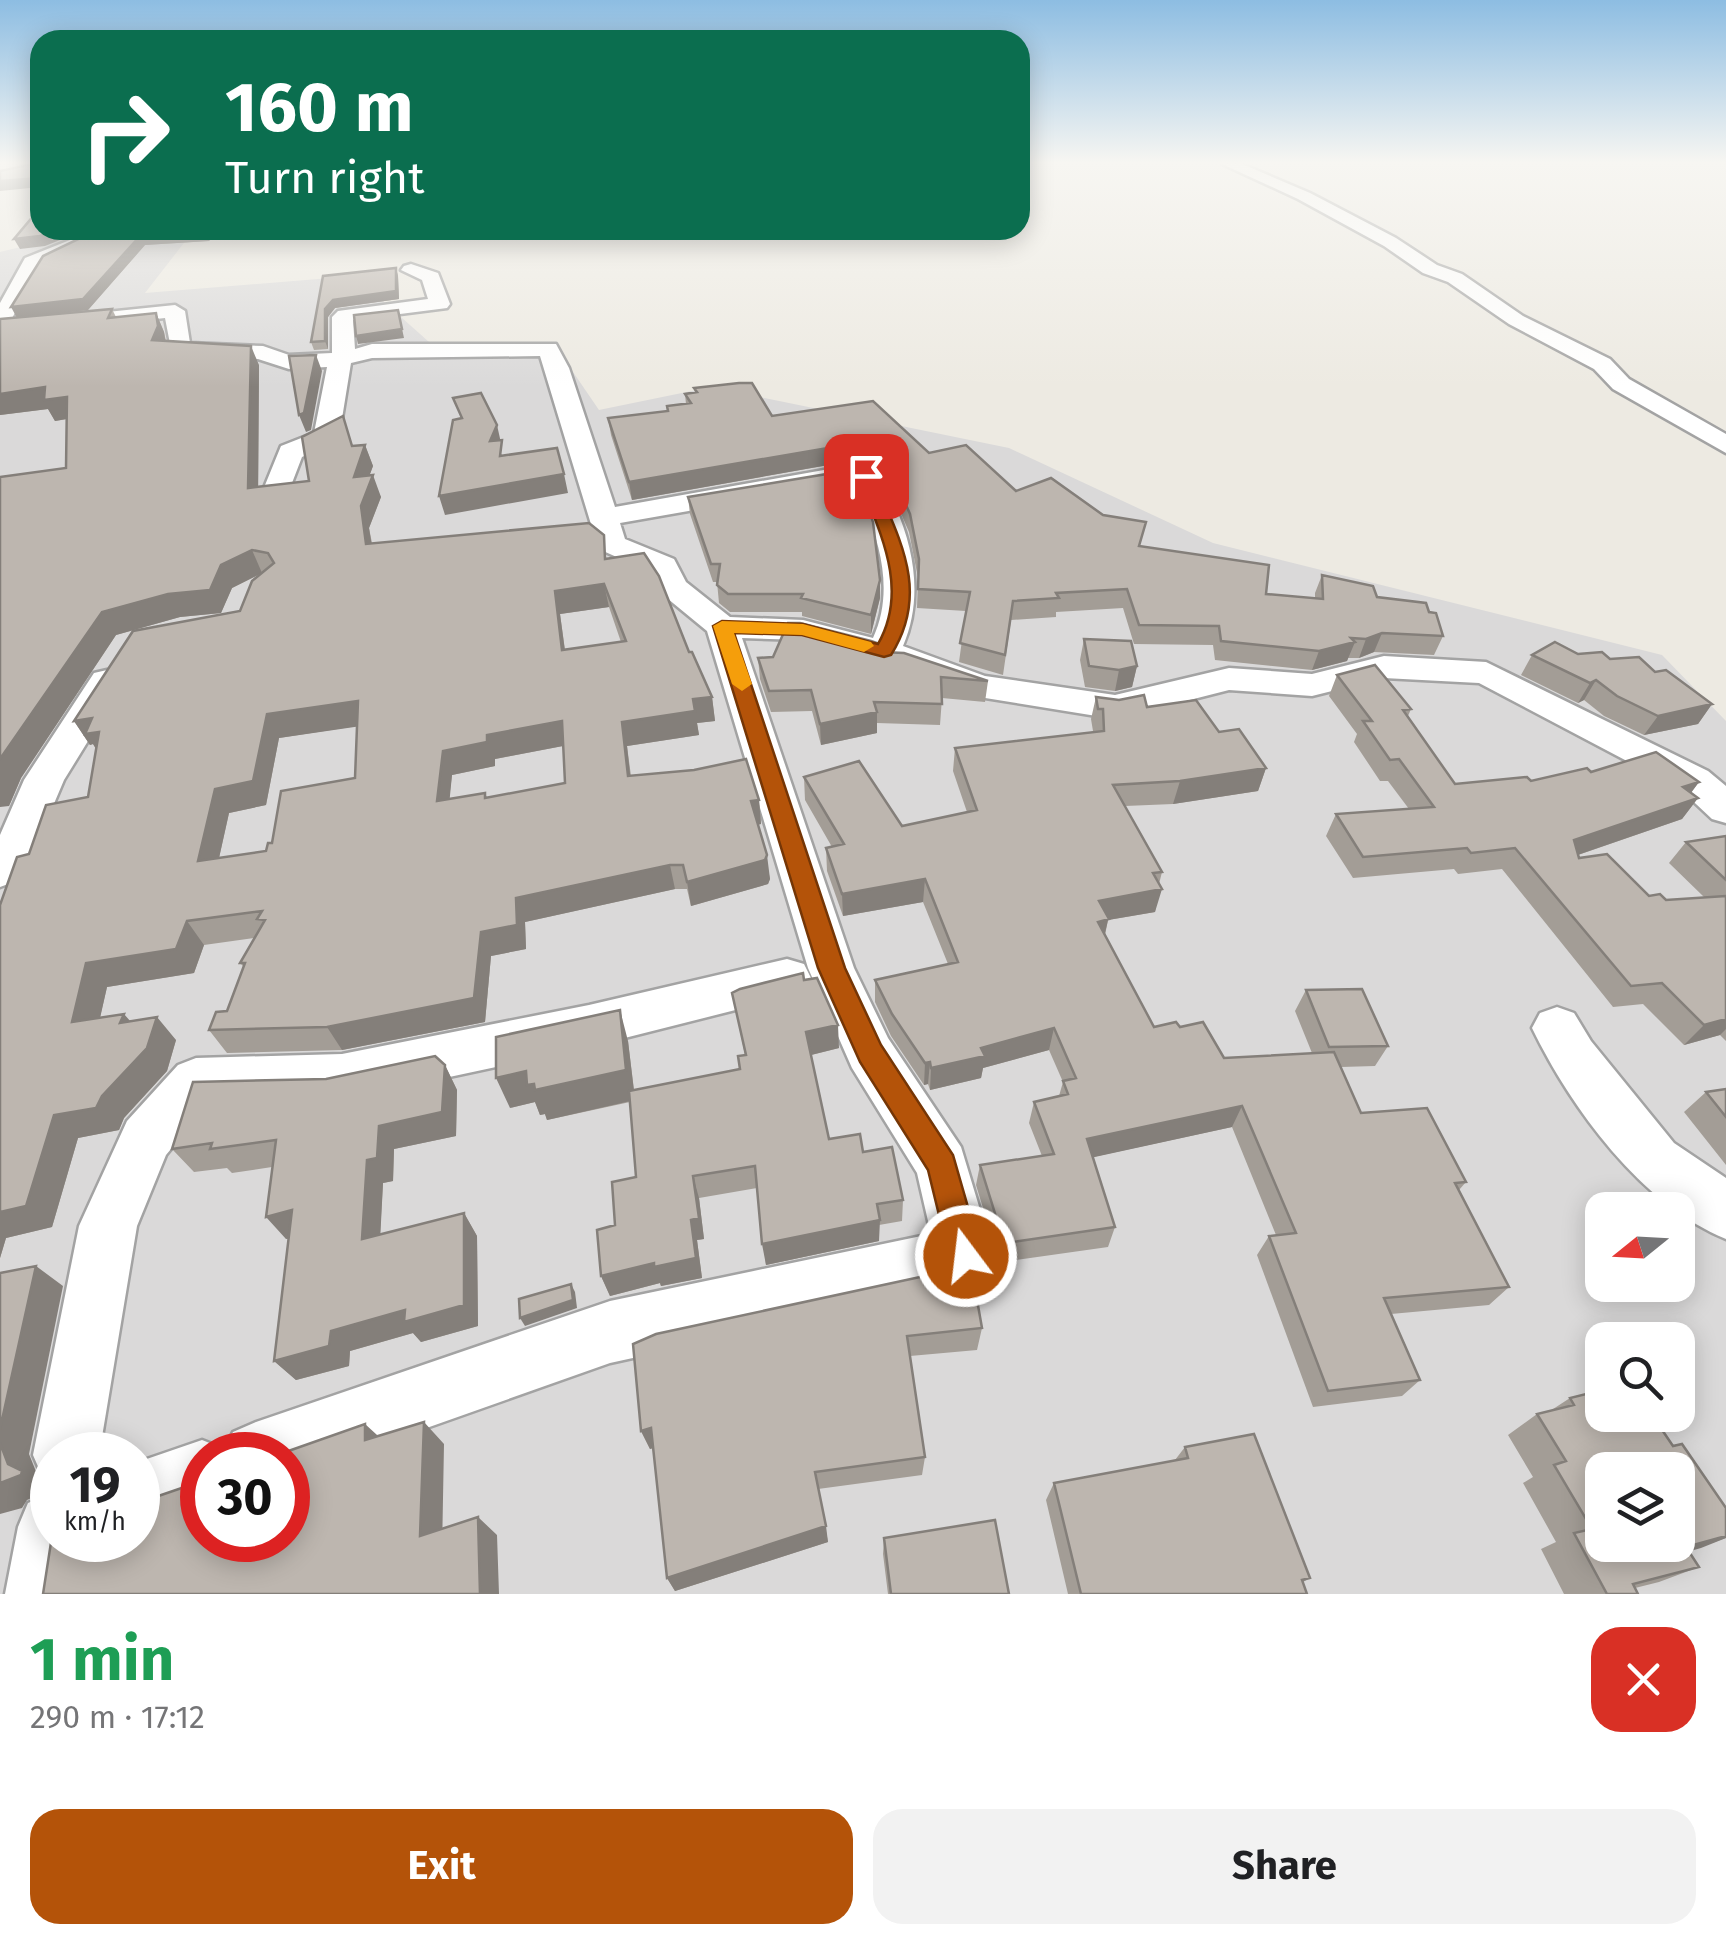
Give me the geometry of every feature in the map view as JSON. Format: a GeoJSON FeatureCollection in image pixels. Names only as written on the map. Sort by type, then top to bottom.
{"type":"FeatureCollection","features":[{"type":"Feature","properties":{"kind":"street"},"geometry":{"type":"LineString","coordinates":[[1383,238],[1430,269],[1455,278],[1516,320],[1602,364],[1621,384],[1726,445]]}},
{"type":"Feature","properties":{"kind":"street"},"geometry":{"type":"LineString","coordinates":[[3,312],[32,262],[85,240]]}},
{"type":"Feature","properties":{"kind":"street"},"geometry":{"type":"LineString","coordinates":[[276,490],[290,452],[326,437],[344,350],[342,317],[440,304],[431,277],[410,270]]}},
{"type":"Feature","properties":{"kind":"street"},"geometry":{"type":"LineString","coordinates":[[0,330],[175,311],[180,350],[263,353],[270,359],[286,362],[372,351],[548,349],[558,368],[612,544],[663,566],[673,587],[722,626],[831,968],[870,1053],[942,1165],[966,1256],[610,1332],[310,1436]]}},
{"type":"Feature","properties":{"kind":"street"},"geometry":{"type":"LineString","coordinates":[[602,518],[756,488],[852,473],[866,476],[899,560],[901,578],[897,628],[884,651]]}},
{"type":"Feature","properties":{"kind":"street"},"geometry":{"type":"LineString","coordinates":[[722,626],[803,630],[884,651],[979,686],[1116,707],[1229,678],[1312,685],[1384,667],[1486,673],[1694,780],[1726,809]]}},
{"type":"Feature","properties":{"kind":"street"},"geometry":{"type":"LineString","coordinates":[[0,870],[7,868],[44,780],[123,656]]}},
{"type":"Feature","properties":{"kind":"street"},"geometry":{"type":"LineString","coordinates":[[70,1432],[108,1226],[146,1139],[196,1082],[342,1076],[588,1026],[831,968]]}},
{"type":"Feature","properties":{"kind":"street"},"geometry":{"type":"LineString","coordinates":[[1556,1028],[1573,1058],[1655,1161],[1726,1211]]}},
{"type":"Feature","properties":{"kind":"street"},"geometry":{"type":"LineString","coordinates":[[41,1594],[46,1562]]}},
{"type":"Feature","properties":{"kind":"shaded area"},"geometry":{"type":"Polygon","coordinates":[[[35,240],[186,240],[145,293],[355,276],[438,350],[558,350],[599,410],[711,387],[1009,448],[1213,543],[1662,655],[1726,721],[1726,1594],[0,1594],[0,252],[33,244],[35,240]]]}},
{"type":"Feature","properties":{"kind":"building"},"geometry":{"type":"Polygon","coordinates":[[[76,240],[136,240],[83,299],[11,307],[43,256],[76,240]]]}},
{"type":"Feature","properties":{"kind":"building"},"geometry":{"type":"Polygon","coordinates":[[[396,268],[396,291],[333,300],[325,309],[325,341],[311,342],[323,276],[396,268]]]}},
{"type":"Feature","properties":{"kind":"building"},"geometry":{"type":"Polygon","coordinates":[[[112,309],[108,318],[156,313],[158,326],[152,340],[251,346],[248,488],[309,481],[302,437],[343,416],[352,446],[365,445],[354,477],[373,475],[361,506],[366,544],[589,523],[604,535],[605,559],[644,553],[659,576],[689,652],[712,697],[693,699],[695,711],[622,722],[628,776],[694,770],[746,759],[759,800],[751,801],[767,855],[765,860],[687,882],[683,865],[670,865],[516,898],[517,925],[481,932],[474,998],[327,1027],[209,1030],[216,1012],[227,1011],[245,963],[240,963],[265,920],[257,919],[262,911],[187,921],[176,949],[86,963],[72,1022],[124,1014],[120,1023],[157,1017],[147,1048],[102,1096],[96,1108],[54,1115],[26,1206],[0,1212],[0,905],[17,857],[29,854],[46,805],[88,797],[99,732],[85,734],[92,718],[74,721],[133,631],[240,611],[252,581],[274,563],[268,553],[252,550],[221,565],[210,590],[168,594],[102,612],[0,759],[0,477],[66,468],[67,397],[44,400],[45,387],[0,394],[0,319],[112,309]],[[604,584],[555,591],[562,650],[626,641],[604,584]],[[358,701],[267,714],[253,781],[215,789],[198,861],[266,851],[268,843],[272,843],[281,791],[355,778],[358,701]],[[562,721],[487,735],[487,742],[443,751],[437,801],[485,793],[485,798],[565,783],[562,721]]]}},
{"type":"Feature","properties":{"kind":"building"},"geometry":{"type":"Polygon","coordinates":[[[398,310],[402,329],[356,336],[354,315],[398,310]]]}},
{"type":"Feature","properties":{"kind":"building"},"geometry":{"type":"Polygon","coordinates":[[[316,355],[304,413],[299,415],[289,356],[316,355]]]}},
{"type":"Feature","properties":{"kind":"building"},"geometry":{"type":"Polygon","coordinates":[[[752,383],[772,416],[873,401],[929,453],[966,445],[1016,491],[1051,478],[1103,515],[1146,522],[1139,546],[1269,565],[1266,594],[1323,599],[1322,575],[1373,586],[1377,597],[1426,603],[1429,612],[1436,613],[1443,636],[1382,633],[1366,639],[1351,638],[1355,642],[1319,651],[1221,641],[1219,626],[1139,625],[1127,589],[1056,593],[1059,598],[1013,601],[1005,655],[960,643],[970,592],[918,589],[919,559],[910,514],[891,471],[876,449],[851,444],[629,482],[608,418],[668,411],[667,406],[691,403],[685,394],[697,392],[694,388],[752,383]]]}},
{"type":"Feature","properties":{"kind":"building"},"geometry":{"type":"Polygon","coordinates":[[[481,393],[497,425],[490,441],[502,440],[500,456],[557,448],[564,474],[439,496],[453,420],[462,418],[453,398],[481,393]]]}},
{"type":"Feature","properties":{"kind":"building"},"geometry":{"type":"Polygon","coordinates":[[[827,474],[841,507],[867,505],[873,522],[880,580],[871,615],[801,598],[803,594],[728,594],[717,585],[720,564],[711,564],[688,497],[827,474]]]}},
{"type":"Feature","properties":{"kind":"building"},"geometry":{"type":"Polygon","coordinates":[[[788,623],[871,641],[883,645],[882,652],[904,653],[988,681],[941,677],[942,704],[874,702],[877,712],[820,724],[811,690],[769,691],[758,658],[773,657],[788,623]]]}},
{"type":"Feature","properties":{"kind":"building"},"geometry":{"type":"Polygon","coordinates":[[[1084,639],[1131,641],[1137,666],[1119,670],[1089,666],[1084,639]]]}},
{"type":"Feature","properties":{"kind":"building"},"geometry":{"type":"Polygon","coordinates":[[[1555,642],[1578,654],[1602,652],[1610,659],[1639,657],[1655,672],[1666,670],[1712,704],[1658,716],[1617,696],[1596,680],[1590,683],[1532,655],[1555,642]]]}},
{"type":"Feature","properties":{"kind":"building"},"geometry":{"type":"Polygon","coordinates":[[[1375,665],[1411,709],[1403,710],[1455,784],[1527,777],[1531,781],[1587,768],[1591,772],[1656,752],[1699,782],[1683,787],[1698,798],[1574,840],[1579,858],[1607,854],[1649,896],[1660,894],[1666,900],[1726,896],[1726,1019],[1704,1025],[1662,983],[1631,986],[1515,848],[1363,857],[1336,814],[1434,807],[1399,759],[1390,760],[1363,721],[1372,721],[1337,675],[1375,665]]]}},
{"type":"Feature","properties":{"kind":"building"},"geometry":{"type":"Polygon","coordinates":[[[1144,695],[1147,707],[1196,700],[1219,732],[1239,729],[1266,768],[1180,781],[1113,785],[1162,872],[1153,873],[1162,889],[1099,901],[1109,919],[1098,922],[1154,1027],[1203,1022],[1224,1058],[1334,1052],[1361,1113],[1427,1108],[1466,1182],[1455,1183],[1509,1287],[1384,1298],[1420,1380],[1328,1391],[1269,1236],[1296,1233],[1242,1106],[1087,1139],[1115,1227],[999,1244],[1002,1236],[980,1165],[1054,1154],[1034,1102],[1068,1094],[1063,1081],[1076,1078],[1054,1028],[981,1048],[985,1056],[931,1068],[892,1014],[875,980],[958,962],[925,879],[842,894],[826,848],[844,844],[804,777],[859,761],[902,826],[977,810],[955,748],[1104,731],[1103,709],[1098,709],[1096,697],[1119,700],[1144,695]]]}},
{"type":"Feature","properties":{"kind":"building"},"geometry":{"type":"Polygon","coordinates":[[[1726,836],[1726,880],[1686,842],[1726,836]]]}},
{"type":"Feature","properties":{"kind":"building"},"geometry":{"type":"Polygon","coordinates":[[[803,973],[804,980],[817,978],[838,1025],[806,1032],[829,1139],[860,1134],[863,1152],[892,1147],[903,1200],[877,1204],[880,1220],[762,1244],[755,1166],[693,1176],[699,1218],[691,1220],[696,1258],[601,1276],[597,1230],[615,1225],[612,1182],[636,1177],[629,1091],[740,1069],[738,1056],[746,1055],[732,993],[803,973]]]}},
{"type":"Feature","properties":{"kind":"building"},"geometry":{"type":"Polygon","coordinates":[[[1362,989],[1388,1046],[1329,1047],[1306,990],[1362,989]]]}},
{"type":"Feature","properties":{"kind":"building"},"geometry":{"type":"Polygon","coordinates":[[[620,1010],[626,1070],[535,1090],[534,1084],[527,1085],[526,1071],[496,1078],[496,1037],[620,1010]]]}},
{"type":"Feature","properties":{"kind":"building"},"geometry":{"type":"Polygon","coordinates":[[[435,1056],[445,1065],[442,1112],[379,1126],[377,1158],[367,1160],[362,1239],[464,1213],[464,1305],[404,1322],[405,1310],[331,1331],[329,1346],[274,1361],[292,1210],[266,1217],[276,1140],[210,1149],[212,1143],[172,1149],[193,1082],[326,1079],[435,1056]]]}},
{"type":"Feature","properties":{"kind":"building"},"geometry":{"type":"Polygon","coordinates":[[[1726,1089],[1726,1117],[1706,1092],[1726,1089]]]}},
{"type":"Feature","properties":{"kind":"building"},"geometry":{"type":"Polygon","coordinates":[[[36,1266],[0,1429],[0,1273],[36,1266]]]}},
{"type":"Feature","properties":{"kind":"building"},"geometry":{"type":"Polygon","coordinates":[[[971,1266],[982,1328],[907,1336],[925,1457],[815,1472],[826,1526],[667,1578],[651,1428],[641,1431],[633,1344],[656,1334],[971,1266]]]}},
{"type":"Feature","properties":{"kind":"building"},"geometry":{"type":"Polygon","coordinates":[[[571,1284],[573,1300],[520,1318],[519,1299],[571,1284]]]}},
{"type":"Feature","properties":{"kind":"building"},"geometry":{"type":"Polygon","coordinates":[[[1585,1394],[1585,1432],[1664,1432],[1673,1446],[1682,1444],[1688,1452],[1585,1452],[1585,1517],[1554,1465],[1566,1461],[1537,1414],[1574,1405],[1570,1398],[1585,1394]]]}},
{"type":"Feature","properties":{"kind":"building"},"geometry":{"type":"Polygon","coordinates":[[[424,1422],[420,1536],[478,1517],[480,1594],[43,1594],[48,1562],[160,1562],[160,1495],[180,1489],[180,1562],[310,1562],[310,1443],[365,1424],[365,1440],[424,1422]]]}},
{"type":"Feature","properties":{"kind":"building"},"geometry":{"type":"Polygon","coordinates":[[[1254,1434],[1310,1578],[1302,1580],[1307,1594],[1081,1594],[1054,1483],[1188,1458],[1185,1447],[1254,1434]]]}},
{"type":"Feature","properties":{"kind":"building"},"geometry":{"type":"Polygon","coordinates":[[[0,1443],[8,1464],[22,1471],[21,1475],[0,1483],[0,1443]]]}},
{"type":"Feature","properties":{"kind":"building"},"geometry":{"type":"Polygon","coordinates":[[[1695,1463],[1726,1508],[1726,1536],[1695,1545],[1695,1463]]]}},
{"type":"Feature","properties":{"kind":"building"},"geometry":{"type":"Polygon","coordinates":[[[995,1520],[1009,1594],[891,1594],[884,1538],[995,1520]]]}},
{"type":"Feature","properties":{"kind":"building"},"geometry":{"type":"Polygon","coordinates":[[[1585,1531],[1585,1553],[1574,1533],[1585,1531]]]}},
{"type":"Feature","properties":{"kind":"building"},"geometry":{"type":"Polygon","coordinates":[[[1695,1561],[1699,1567],[1633,1584],[1638,1594],[1607,1594],[1590,1562],[1695,1561]]]}},
{"type":"Feature","properties":{"kind":"slow traffic"},"geometry":{"type":"LineString","coordinates":[[742,684],[722,626],[803,630],[864,646]]}},
{"type":"Feature","properties":{"kind":"route"},"geometry":{"type":"LineString","coordinates":[[866,476],[899,560],[902,596],[897,628],[884,651],[803,630],[722,626],[831,968],[870,1053],[942,1165],[966,1256]]}}]}
